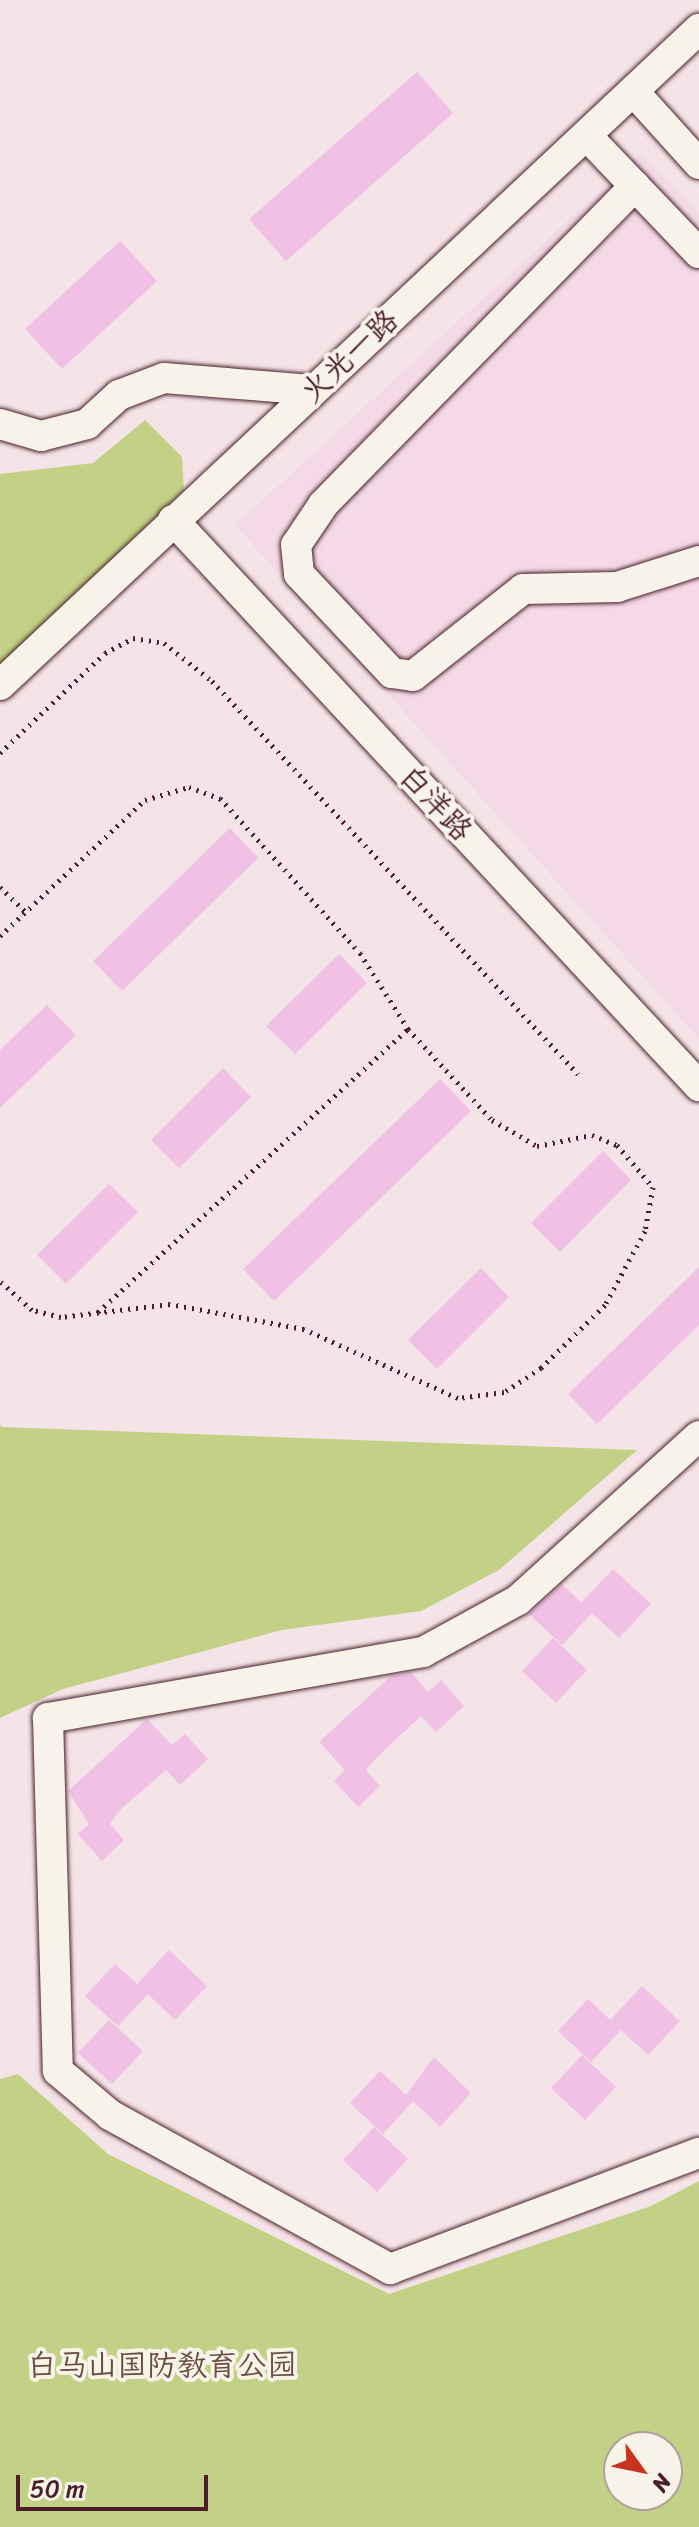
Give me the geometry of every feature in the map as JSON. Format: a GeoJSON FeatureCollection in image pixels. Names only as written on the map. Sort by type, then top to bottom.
{"type":"FeatureCollection","features":[{"type":"Feature","properties":{"kind":"street","name":"火光一路"},"geometry":{"type":"LineString","coordinates":[[0,685],[699,29]]}},
{"type":"Feature","properties":{"kind":"street"},"geometry":{"type":"LineString","coordinates":[[634,92],[699,164]]}},
{"type":"Feature","properties":{"kind":"street"},"geometry":{"type":"LineString","coordinates":[[587,136],[699,253]]}},
{"type":"Feature","properties":{"kind":"street"},"geometry":{"type":"LineString","coordinates":[[635,186],[323,505],[296,545],[299,574],[392,673],[413,676],[523,589],[617,587],[699,561]]}},
{"type":"Feature","properties":{"kind":"street"},"geometry":{"type":"LineString","coordinates":[[0,424],[41,436],[87,424],[119,395],[164,378],[312,390]]}},
{"type":"Feature","properties":{"kind":"street","name":"白洋路"},"geometry":{"type":"LineString","coordinates":[[173,520],[699,1086]]}},
{"type":"Feature","properties":{"kind":"street"},"geometry":{"type":"LineString","coordinates":[[699,1436],[518,1600],[423,1652],[48,1718],[58,2071],[110,2115],[390,2269],[699,2153]]}},
{"type":"Feature","properties":{"kind":"path"},"geometry":{"type":"LineString","coordinates":[[0,753],[105,653],[133,638],[164,643],[212,681],[578,1074]]}},
{"type":"Feature","properties":{"kind":"path"},"geometry":{"type":"LineString","coordinates":[[0,936],[145,800],[189,787],[220,798],[247,823],[392,993],[408,1029],[512,1137],[537,1146],[592,1135],[628,1153],[653,1187],[645,1231],[605,1305],[541,1368],[504,1392],[458,1398],[304,1329],[170,1304],[61,1317],[32,1310],[0,1281]]}},
{"type":"Feature","properties":{"kind":"path"},"geometry":{"type":"LineString","coordinates":[[0,887],[26,912]]}},
{"type":"Feature","properties":{"kind":"path"},"geometry":{"type":"LineString","coordinates":[[98,1313],[408,1029]]}},
{"type":"Feature","properties":{"kind":"shaded area"},"geometry":{"type":"Polygon","coordinates":[[[642,153],[699,212],[699,1039],[235,525],[642,153]]]}},
{"type":"Feature","properties":{"kind":"green space"},"geometry":{"type":"Polygon","coordinates":[[[145,420],[182,457],[184,490],[0,666],[0,474],[93,463],[145,420]]]}},
{"type":"Feature","properties":{"kind":"green space"},"geometry":{"type":"Polygon","coordinates":[[[0,1425],[637,1450],[499,1570],[421,1611],[282,1630],[63,1689],[0,1718],[0,1425]]]}},
{"type":"Feature","properties":{"kind":"green space","name":"白马山国防教育公园"},"geometry":{"type":"Polygon","coordinates":[[[18,2074],[108,2154],[389,2294],[651,2206],[699,2181],[699,2527],[0,2527],[0,2079],[18,2074]]]}},
{"type":"Feature","properties":{"kind":"building"},"geometry":{"type":"Polygon","coordinates":[[[417,72],[453,113],[286,261],[249,219],[417,72]]]}},
{"type":"Feature","properties":{"kind":"building"},"geometry":{"type":"Polygon","coordinates":[[[120,241],[157,281],[62,369],[25,329],[120,241]]]}},
{"type":"Feature","properties":{"kind":"building"},"geometry":{"type":"Polygon","coordinates":[[[230,828],[258,858],[122,991],[93,961],[230,828]]]}},
{"type":"Feature","properties":{"kind":"building"},"geometry":{"type":"Polygon","coordinates":[[[339,954],[367,983],[295,1054],[266,1026],[339,954]]]}},
{"type":"Feature","properties":{"kind":"building"},"geometry":{"type":"Polygon","coordinates":[[[47,1005],[76,1035],[0,1108],[0,1050],[47,1005]]]}},
{"type":"Feature","properties":{"kind":"building"},"geometry":{"type":"Polygon","coordinates":[[[223,1068],[251,1097],[179,1168],[151,1140],[223,1068]]]}},
{"type":"Feature","properties":{"kind":"building"},"geometry":{"type":"Polygon","coordinates":[[[440,1079],[471,1111],[274,1301],[243,1269],[440,1079]]]}},
{"type":"Feature","properties":{"kind":"building"},"geometry":{"type":"Polygon","coordinates":[[[603,1151],[631,1180],[560,1252],[531,1223],[603,1151]]]}},
{"type":"Feature","properties":{"kind":"building"},"geometry":{"type":"Polygon","coordinates":[[[109,1184],[138,1212],[66,1284],[37,1255],[109,1184]]]}},
{"type":"Feature","properties":{"kind":"building"},"geometry":{"type":"Polygon","coordinates":[[[699,1267],[699,1325],[597,1424],[568,1394],[699,1267]]]}},
{"type":"Feature","properties":{"kind":"building"},"geometry":{"type":"Polygon","coordinates":[[[481,1268],[509,1297],[437,1369],[408,1340],[481,1268]]]}},
{"type":"Feature","properties":{"kind":"building"},"geometry":{"type":"Polygon","coordinates":[[[613,1569],[651,1604],[619,1638],[581,1603],[613,1569]]]}},
{"type":"Feature","properties":{"kind":"building"},"geometry":{"type":"Polygon","coordinates":[[[562,1584],[592,1613],[562,1645],[529,1614],[562,1584]]]}},
{"type":"Feature","properties":{"kind":"building"},"geometry":{"type":"Polygon","coordinates":[[[553,1638],[587,1670],[556,1703],[522,1671],[553,1638]]]}},
{"type":"Feature","properties":{"kind":"building"},"geometry":{"type":"Polygon","coordinates":[[[411,1672],[428,1692],[441,1680],[464,1706],[436,1732],[421,1716],[378,1756],[366,1770],[380,1786],[358,1807],[334,1781],[345,1770],[319,1742],[391,1676],[411,1672]]]}},
{"type":"Feature","properties":{"kind":"building"},"geometry":{"type":"Polygon","coordinates":[[[147,1719],[172,1745],[185,1734],[208,1759],[180,1785],[166,1770],[121,1809],[110,1824],[124,1840],[102,1861],[78,1834],[89,1824],[68,1791],[147,1719]]]}},
{"type":"Feature","properties":{"kind":"building"},"geometry":{"type":"Polygon","coordinates":[[[169,1950],[207,1986],[175,2020],[137,1984],[169,1950]]]}},
{"type":"Feature","properties":{"kind":"building"},"geometry":{"type":"Polygon","coordinates":[[[115,1964],[148,1994],[118,2026],[85,1996],[115,1964]]]}},
{"type":"Feature","properties":{"kind":"building"},"geometry":{"type":"Polygon","coordinates":[[[642,1986],[680,2021],[648,2055],[610,2020],[642,1986]]]}},
{"type":"Feature","properties":{"kind":"building"},"geometry":{"type":"Polygon","coordinates":[[[588,1999],[621,2030],[591,2062],[558,2031],[588,1999]]]}},
{"type":"Feature","properties":{"kind":"building"},"geometry":{"type":"Polygon","coordinates":[[[109,2020],[143,2051],[112,2084],[78,2053],[109,2020]]]}},
{"type":"Feature","properties":{"kind":"building"},"geometry":{"type":"Polygon","coordinates":[[[582,2055],[616,2087],[585,2120],[551,2088],[582,2055]]]}},
{"type":"Feature","properties":{"kind":"building"},"geometry":{"type":"Polygon","coordinates":[[[434,2057],[471,2093],[440,2127],[413,2101],[383,2134],[350,2103],[380,2071],[406,2095],[434,2057]]]}},
{"type":"Feature","properties":{"kind":"building"},"geometry":{"type":"Polygon","coordinates":[[[374,2127],[408,2159],[377,2192],[343,2160],[374,2127]]]}}]}
